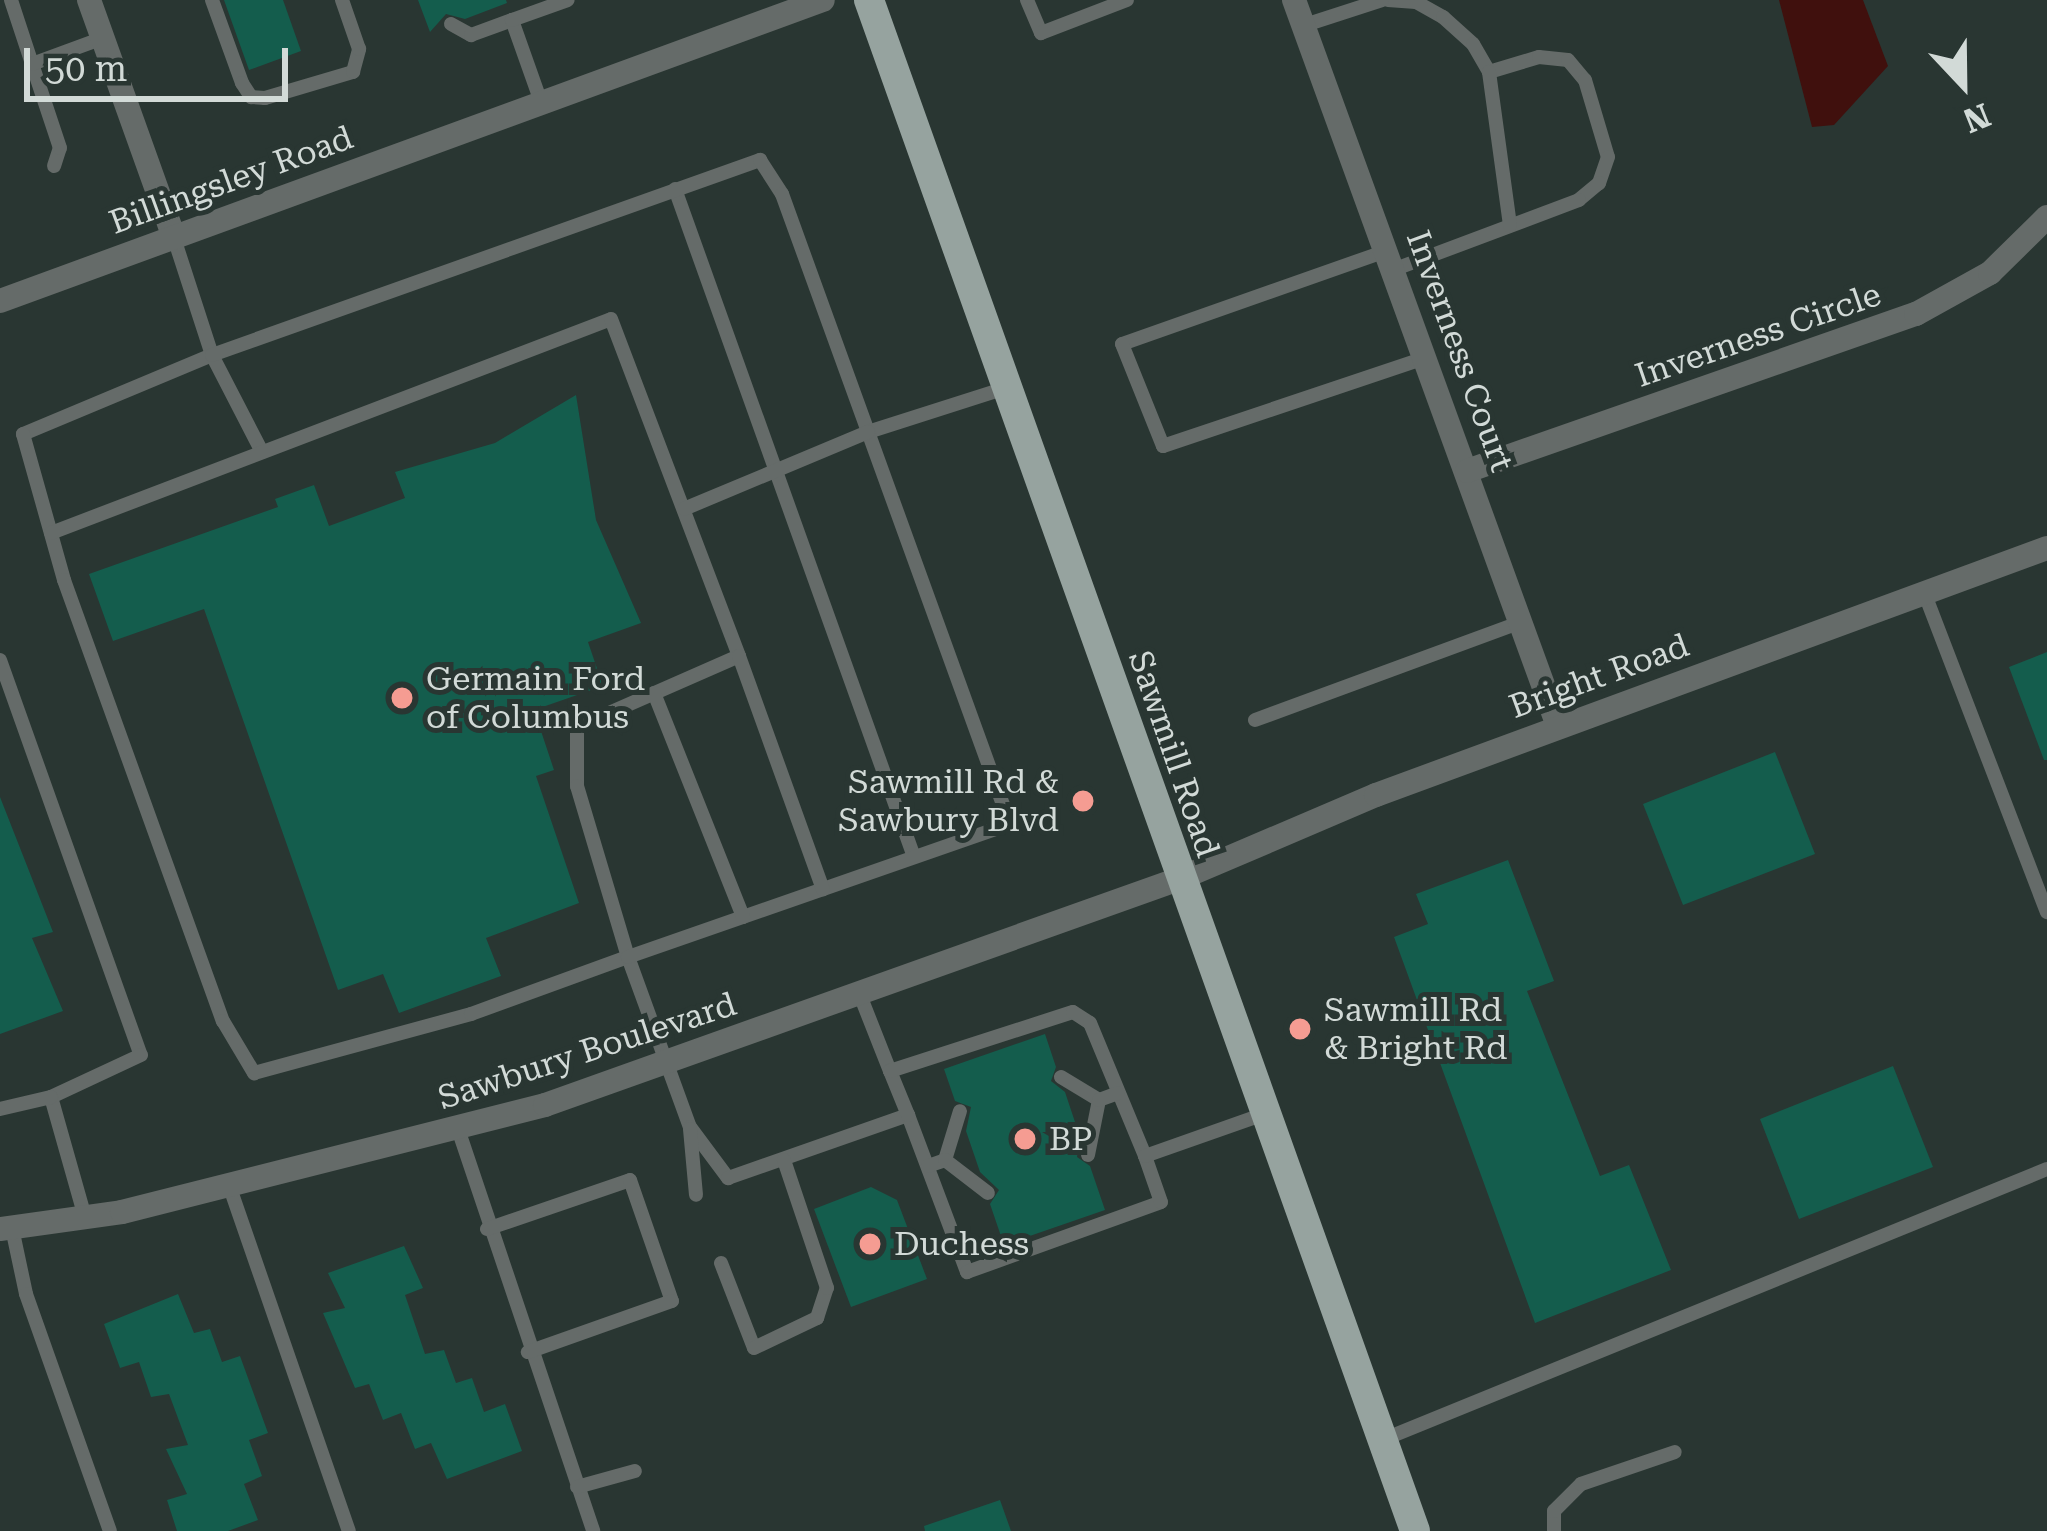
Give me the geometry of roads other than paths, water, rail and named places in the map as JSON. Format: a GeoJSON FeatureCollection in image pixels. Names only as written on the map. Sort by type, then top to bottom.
{"type":"FeatureCollection","features":[{"type":"Feature","properties":{"kind":"main road","name":"Sawmill Road"},"geometry":{"type":"LineString","coordinates":[[869,0],[1010,386],[1178,879],[1415,1531]]}},
{"type":"Feature","properties":{"kind":"street"},"geometry":{"type":"LineString","coordinates":[[89,0],[173,236]]}},
{"type":"Feature","properties":{"kind":"street","name":"Billingsley Road"},"geometry":{"type":"LineString","coordinates":[[0,301],[823,0]]}},
{"type":"Feature","properties":{"kind":"street","name":"Inverness Court"},"geometry":{"type":"LineString","coordinates":[[1294,0],[1558,726]]}},
{"type":"Feature","properties":{"kind":"street","name":"Inverness Circle"},"geometry":{"type":"LineString","coordinates":[[1467,470],[1916,314],[1990,272],[2047,217]]}},
{"type":"Feature","properties":{"kind":"street","name":"Bright Road"},"geometry":{"type":"LineString","coordinates":[[1178,879],[1558,726],[2047,548]]}},
{"type":"Feature","properties":{"kind":"street","name":"Sawbury Boulevard"},"geometry":{"type":"LineString","coordinates":[[6,1228],[85,1217],[229,1186],[458,1129],[669,1062],[1178,879]]}},
{"type":"Feature","properties":{"kind":"lane"},"geometry":{"type":"LineString","coordinates":[[11,0],[60,148],[55,166]]}},
{"type":"Feature","properties":{"kind":"lane"},"geometry":{"type":"LineString","coordinates":[[212,0],[242,83],[251,97],[265,98],[353,72],[359,50],[342,0]]}},
{"type":"Feature","properties":{"kind":"lane"},"geometry":{"type":"LineString","coordinates":[[451,24],[471,35],[568,0]]}},
{"type":"Feature","properties":{"kind":"lane"},"geometry":{"type":"LineString","coordinates":[[1028,0],[1041,33],[1127,0]]}},
{"type":"Feature","properties":{"kind":"lane"},"geometry":{"type":"LineString","coordinates":[[1305,25],[1385,0],[1416,2],[1443,16],[1473,44],[1489,72],[1510,226]]}},
{"type":"Feature","properties":{"kind":"lane"},"geometry":{"type":"LineString","coordinates":[[512,20],[541,102]]}},
{"type":"Feature","properties":{"kind":"lane"},"geometry":{"type":"LineString","coordinates":[[32,64],[103,38]]}},
{"type":"Feature","properties":{"kind":"lane"},"geometry":{"type":"LineString","coordinates":[[1427,357],[1163,446],[1122,344],[1510,226],[1579,200],[1599,183],[1608,157],[1586,80],[1568,60],[1539,57],[1489,72]]}},
{"type":"Feature","properties":{"kind":"lane"},"geometry":{"type":"LineString","coordinates":[[760,160],[782,194],[1010,824],[471,1014],[254,1073],[223,1022],[51,533],[23,434],[212,355],[760,160]]}},
{"type":"Feature","properties":{"kind":"lane"},"geometry":{"type":"LineString","coordinates":[[676,189],[914,857]]}},
{"type":"Feature","properties":{"kind":"lane"},"geometry":{"type":"LineString","coordinates":[[173,236],[212,355],[262,452]]}},
{"type":"Feature","properties":{"kind":"lane"},"geometry":{"type":"LineString","coordinates":[[51,533],[611,319],[823,889]]}},
{"type":"Feature","properties":{"kind":"lane"},"geometry":{"type":"LineString","coordinates":[[684,509],[868,432],[1010,386]]}},
{"type":"Feature","properties":{"kind":"lane"},"geometry":{"type":"LineString","coordinates":[[1924,592],[2047,912]]}},
{"type":"Feature","properties":{"kind":"lane"},"geometry":{"type":"LineString","coordinates":[[1255,720],[1521,622]]}},
{"type":"Feature","properties":{"kind":"lane"},"geometry":{"type":"LineString","coordinates":[[696,1196],[690,1127],[628,957],[577,786],[577,727],[739,656]]}},
{"type":"Feature","properties":{"kind":"lane"},"geometry":{"type":"LineString","coordinates":[[0,660],[141,1055],[51,1097],[0,1109]]}},
{"type":"Feature","properties":{"kind":"lane"},"geometry":{"type":"LineString","coordinates":[[654,693],[742,917]]}},
{"type":"Feature","properties":{"kind":"lane"},"geometry":{"type":"LineString","coordinates":[[860,995],[967,1272],[1161,1202],[1090,1023],[1072,1012],[890,1071]]}},
{"type":"Feature","properties":{"kind":"lane"},"geometry":{"type":"LineString","coordinates":[[1061,1077],[1099,1100]]}},
{"type":"Feature","properties":{"kind":"lane"},"geometry":{"type":"LineString","coordinates":[[1099,1100],[1118,1093]]}},
{"type":"Feature","properties":{"kind":"lane"},"geometry":{"type":"LineString","coordinates":[[51,1097],[85,1217]]}},
{"type":"Feature","properties":{"kind":"lane"},"geometry":{"type":"LineString","coordinates":[[1088,1155],[1099,1100]]}},
{"type":"Feature","properties":{"kind":"lane"},"geometry":{"type":"LineString","coordinates":[[944,1160],[960,1111]]}},
{"type":"Feature","properties":{"kind":"lane"},"geometry":{"type":"LineString","coordinates":[[1145,1156],[1264,1114]]}},
{"type":"Feature","properties":{"kind":"lane"},"geometry":{"type":"LineString","coordinates":[[690,1127],[728,1178],[908,1115]]}},
{"type":"Feature","properties":{"kind":"lane"},"geometry":{"type":"LineString","coordinates":[[458,1129],[528,1352],[593,1531]]}},
{"type":"Feature","properties":{"kind":"lane"},"geometry":{"type":"LineString","coordinates":[[721,1263],[754,1348],[817,1318],[827,1288],[784,1160]]}},
{"type":"Feature","properties":{"kind":"lane"},"geometry":{"type":"LineString","coordinates":[[928,1166],[944,1160]]}},
{"type":"Feature","properties":{"kind":"lane"},"geometry":{"type":"LineString","coordinates":[[944,1160],[988,1193]]}},
{"type":"Feature","properties":{"kind":"lane"},"geometry":{"type":"LineString","coordinates":[[1382,1440],[2047,1169]]}},
{"type":"Feature","properties":{"kind":"lane"},"geometry":{"type":"LineString","coordinates":[[487,1229],[630,1180],[672,1301],[528,1352]]}},
{"type":"Feature","properties":{"kind":"lane"},"geometry":{"type":"LineString","coordinates":[[229,1186],[349,1531]]}},
{"type":"Feature","properties":{"kind":"lane"},"geometry":{"type":"LineString","coordinates":[[6,1228],[110,1531]]}},
{"type":"Feature","properties":{"kind":"lane"},"geometry":{"type":"LineString","coordinates":[[1554,1531],[1554,1511],[1581,1484],[1675,1452]]}},
{"type":"Feature","properties":{"kind":"lane"},"geometry":{"type":"LineString","coordinates":[[578,1487],[635,1471]]}},
{"type":"Feature","properties":{"kind":"place","name":"Germain Ford of Columbus"},"geometry":{"type":"Point","coordinates":[402,698]}},
{"type":"Feature","properties":{"kind":"place","name":"Sawmill Rd & Sawbury Blvd"},"geometry":{"type":"Point","coordinates":[1083,801]}},
{"type":"Feature","properties":{"kind":"place","name":"Sawmill Rd & Bright Rd"},"geometry":{"type":"Point","coordinates":[1300,1029]}},
{"type":"Feature","properties":{"kind":"place","name":"BP"},"geometry":{"type":"Point","coordinates":[1025,1139]}},
{"type":"Feature","properties":{"kind":"place","name":"Duchess"},"geometry":{"type":"Point","coordinates":[870,1244]}}]}
